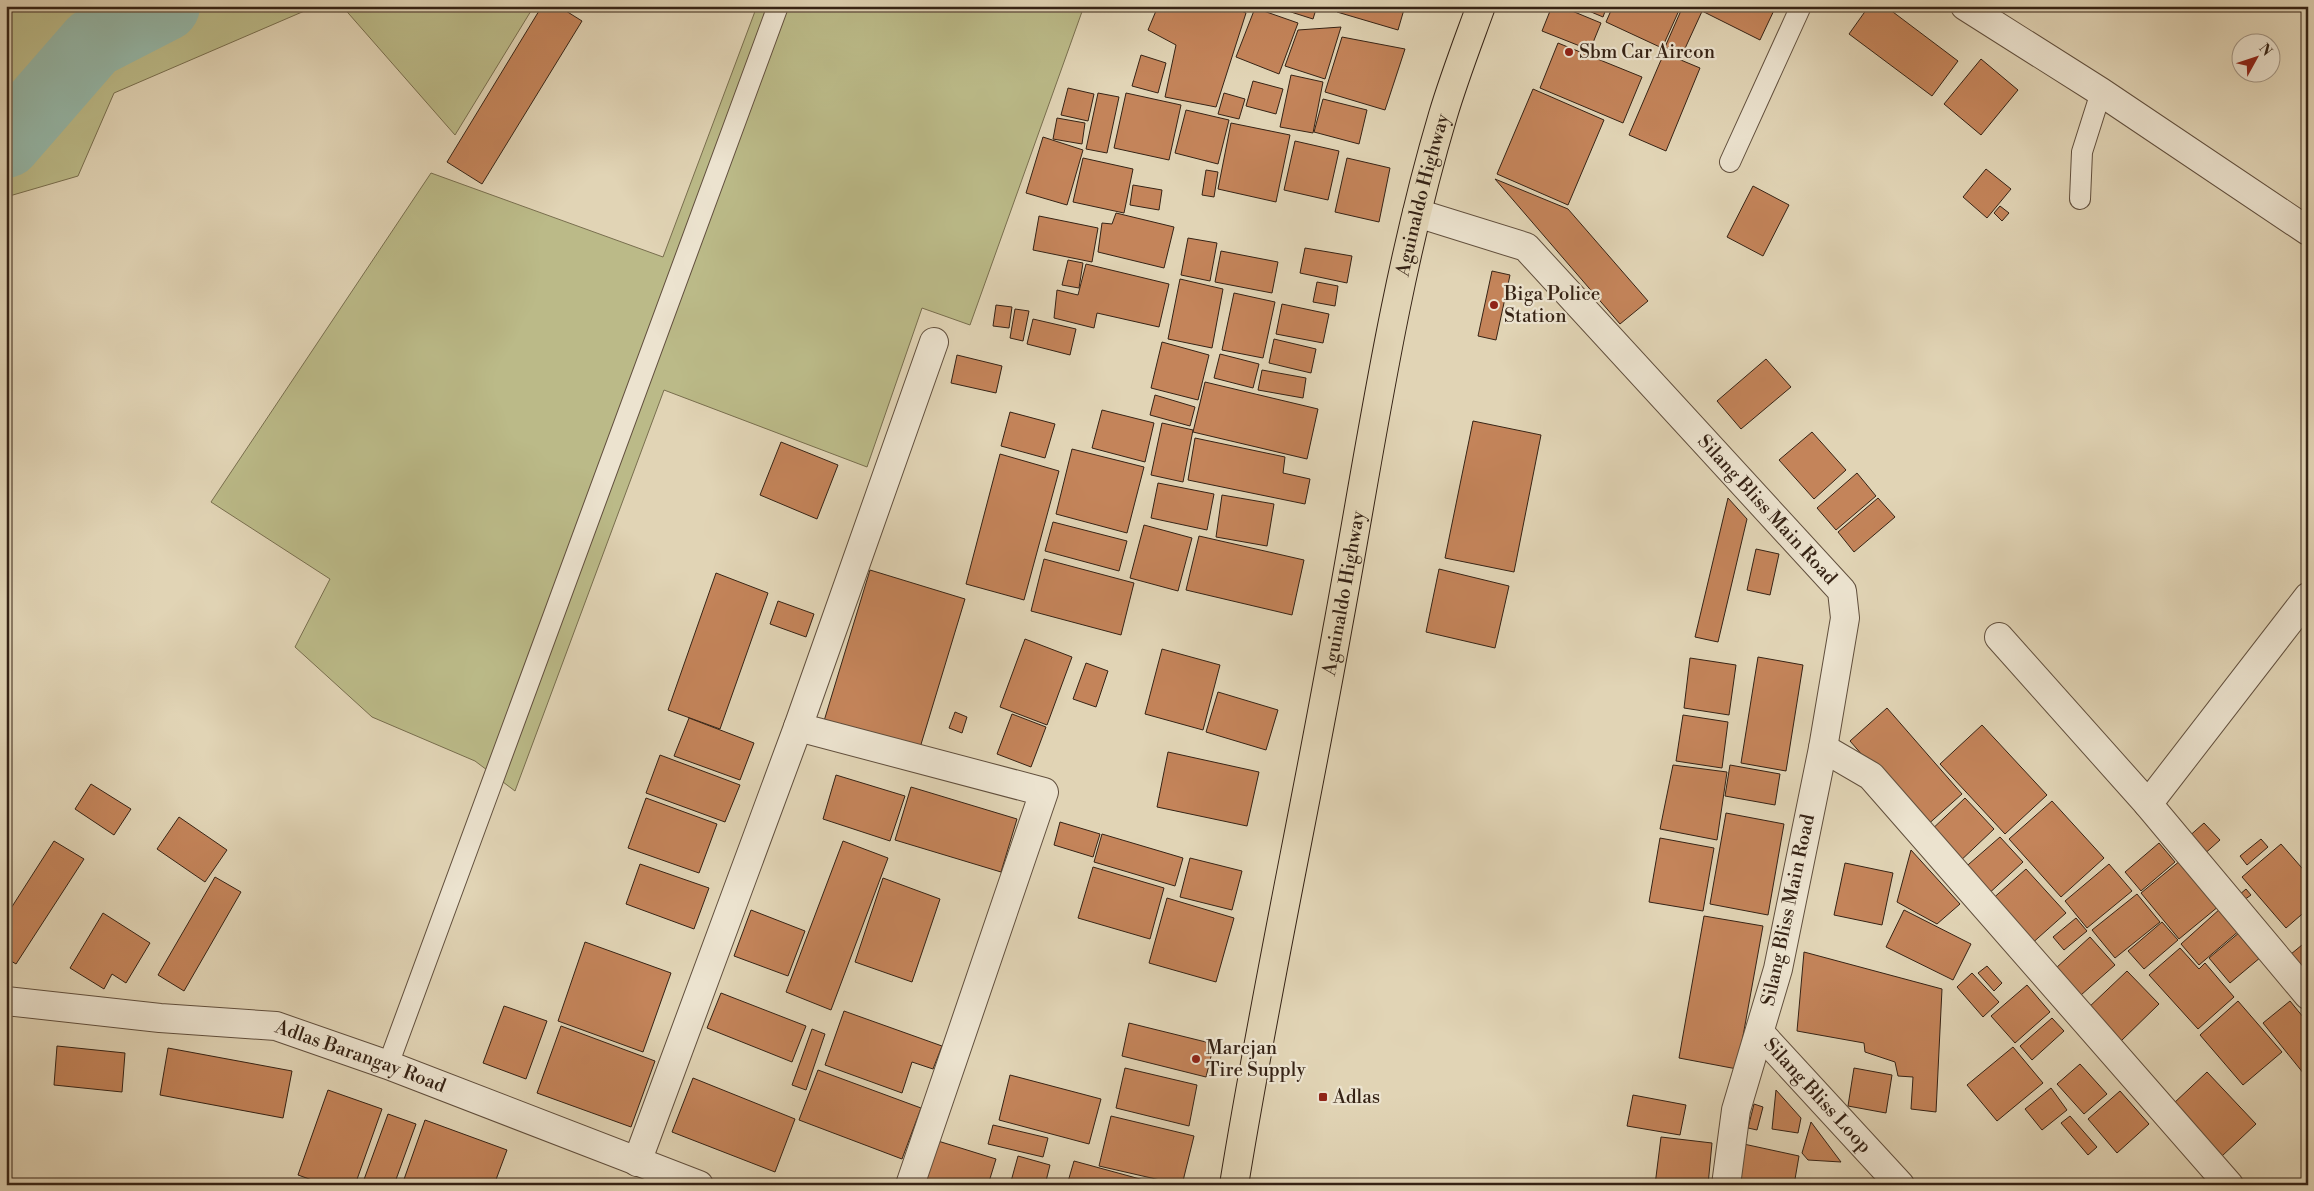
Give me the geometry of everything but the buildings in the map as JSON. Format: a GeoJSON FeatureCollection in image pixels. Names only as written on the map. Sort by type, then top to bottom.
{"type":"FeatureCollection","features":[{"type":"Feature","properties":{"kind":"main road","name":"Aguinaldo Highway"},"geometry":{"type":"LineString","coordinates":[[1234,1185],[1277,937],[1336,639],[1399,293],[1417,213],[1444,114],[1481,6]]}},
{"type":"Feature","properties":{"kind":"street"},"geometry":{"type":"LineString","coordinates":[[1964,6],[2101,92],[2308,231]]}},
{"type":"Feature","properties":{"kind":"street","name":"Silang Bliss Main Road"},"geometry":{"type":"LineString","coordinates":[[1417,213],[1526,247],[1842,591],[1845,618],[1823,748],[1778,969],[1760,1033]]}},
{"type":"Feature","properties":{"kind":"street"},"geometry":{"type":"LineString","coordinates":[[637,1162],[798,727],[934,342]]}},
{"type":"Feature","properties":{"kind":"street"},"geometry":{"type":"LineString","coordinates":[[2148,804],[2305,606]]}},
{"type":"Feature","properties":{"kind":"street"},"geometry":{"type":"LineString","coordinates":[[1999,637],[2148,804],[2308,995]]}},
{"type":"Feature","properties":{"kind":"street"},"geometry":{"type":"LineString","coordinates":[[798,727],[1044,792],[910,1185]]}},
{"type":"Feature","properties":{"kind":"street"},"geometry":{"type":"LineString","coordinates":[[1823,748],[1871,776],[2229,1185]]}},
{"type":"Feature","properties":{"kind":"street","name":"Adlas Barangay Road"},"geometry":{"type":"LineString","coordinates":[[6,1001],[160,1018],[276,1026],[388,1065],[699,1185]]}},
{"type":"Feature","properties":{"kind":"street","name":"Silang Bliss Loop"},"geometry":{"type":"LineString","coordinates":[[1726,1185],[1736,1110],[1760,1033]]}},
{"type":"Feature","properties":{"kind":"street","name":"Silang Bliss Loop"},"geometry":{"type":"LineString","coordinates":[[1760,1033],[1900,1185]]}},
{"type":"Feature","properties":{"kind":"lane"},"geometry":{"type":"LineString","coordinates":[[388,1065],[778,6]]}},
{"type":"Feature","properties":{"kind":"lane"},"geometry":{"type":"LineString","coordinates":[[1730,162],[1801,6]]}},
{"type":"Feature","properties":{"kind":"lane"},"geometry":{"type":"LineString","coordinates":[[2080,199],[2082,152],[2101,92]]}},
{"type":"Feature","properties":{"kind":"shaded area"},"geometry":{"type":"Polygon","coordinates":[[[6,6],[316,6],[114,93],[78,176],[6,197],[6,6]]]}},
{"type":"Feature","properties":{"kind":"shaded area"},"geometry":{"type":"Polygon","coordinates":[[[342,6],[534,6],[455,135],[342,6]]]}},
{"type":"Feature","properties":{"kind":"shaded area"},"geometry":{"type":"Polygon","coordinates":[[[757,6],[1084,6],[970,325],[922,308],[867,467],[664,390],[515,791],[475,761],[372,717],[295,647],[330,579],[211,502],[431,173],[663,257],[757,6]]]}},
{"type":"Feature","properties":{"kind":"waterway"},"geometry":{"type":"LineString","coordinates":[[6,143],[93,43],[165,6]]}},
{"type":"Feature","properties":{"kind":"place","name":"Sbm Car Aircon"},"geometry":{"type":"Point","coordinates":[1569,52]}},
{"type":"Feature","properties":{"kind":"place","name":"Biga Police Station"},"geometry":{"type":"Point","coordinates":[1494,305]}},
{"type":"Feature","properties":{"kind":"place","name":"Marcjan Tire Supply"},"geometry":{"type":"Point","coordinates":[1196,1059]}},
{"type":"Feature","properties":{"kind":"place","name":"Adlas"},"geometry":{"type":"Point","coordinates":[1323,1097]}}]}
